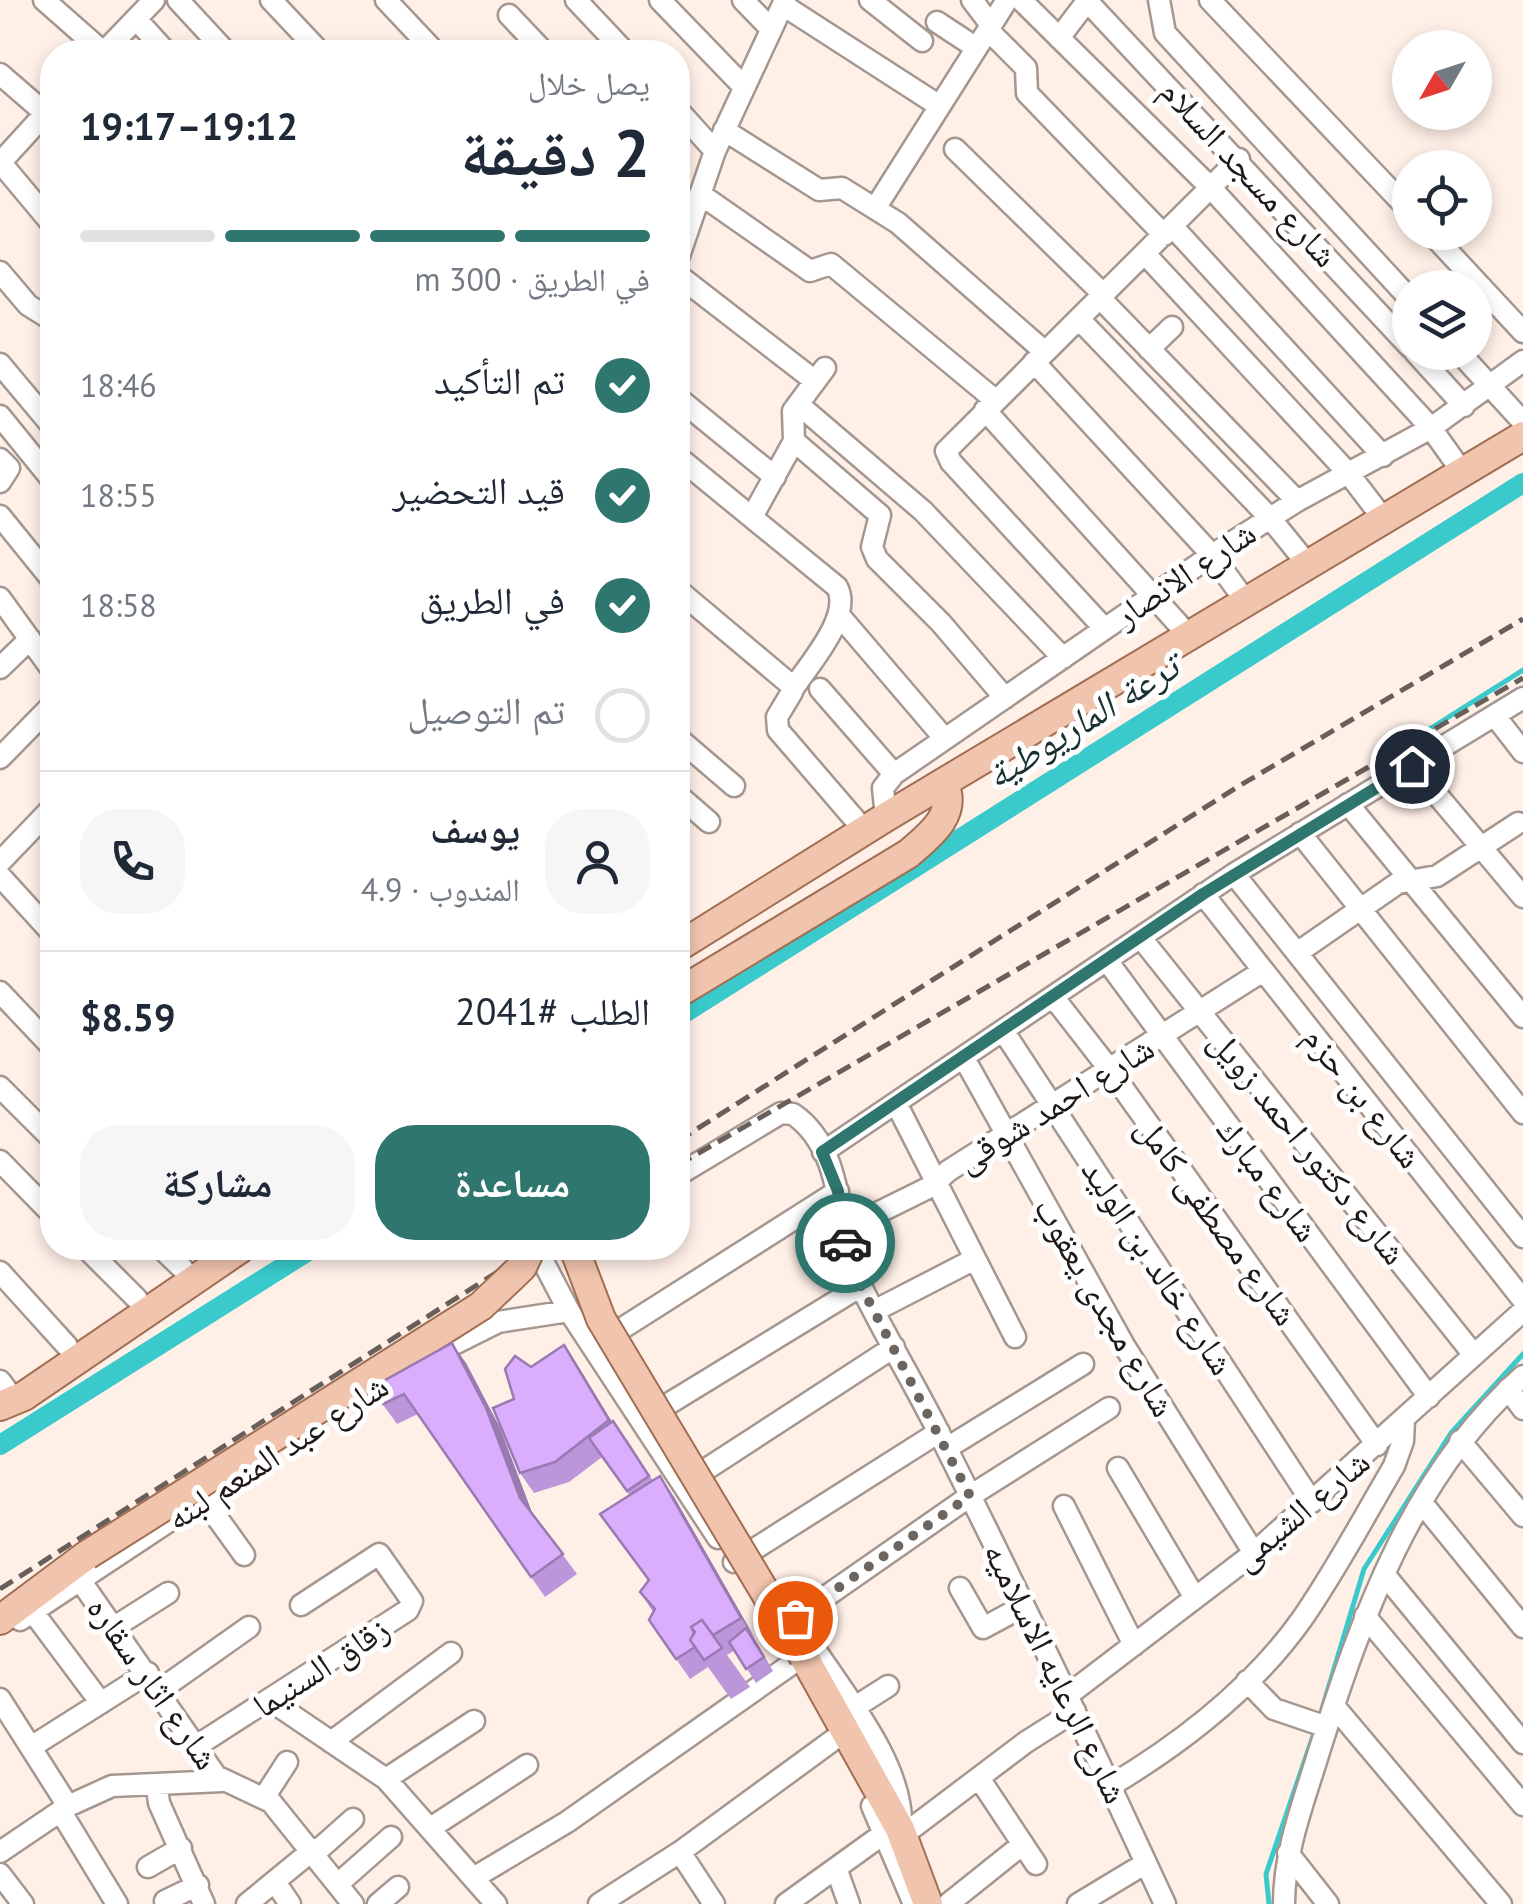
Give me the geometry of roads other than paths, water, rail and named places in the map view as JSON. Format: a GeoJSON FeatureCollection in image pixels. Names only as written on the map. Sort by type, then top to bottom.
{"type":"FeatureCollection","features":[{"type":"Feature","properties":{"kind":"main road"},"geometry":{"type":"LineString","coordinates":[[690,939],[875,823],[1385,522],[1523,436]]}},
{"type":"Feature","properties":{"kind":"main road"},"geometry":{"type":"LineString","coordinates":[[690,986],[908,854],[930,836],[947,811],[950,797],[944,784]]}},
{"type":"Feature","properties":{"kind":"main road"},"geometry":{"type":"LineString","coordinates":[[2,1392],[196,1260]]}},
{"type":"Feature","properties":{"kind":"main road"},"geometry":{"type":"LineString","coordinates":[[2,1392],[48,1379],[223,1260]]}},
{"type":"Feature","properties":{"kind":"main road"},"geometry":{"type":"LineString","coordinates":[[0,1620],[481,1306],[530,1260]]}},
{"type":"Feature","properties":{"kind":"main road"},"geometry":{"type":"LineString","coordinates":[[578,1260],[600,1319],[896,1832],[928,1904]]}},
{"type":"Feature","properties":{"kind":"street"},"geometry":{"type":"LineString","coordinates":[[44,0],[90,40]]}},
{"type":"Feature","properties":{"kind":"street"},"geometry":{"type":"LineString","coordinates":[[116,40],[154,0]]}},
{"type":"Feature","properties":{"kind":"street"},"geometry":{"type":"LineString","coordinates":[[178,0],[215,40]]}},
{"type":"Feature","properties":{"kind":"street"},"geometry":{"type":"LineString","coordinates":[[272,0],[309,40]]}},
{"type":"Feature","properties":{"kind":"street"},"geometry":{"type":"LineString","coordinates":[[386,0],[424,40]]}},
{"type":"Feature","properties":{"kind":"street"},"geometry":{"type":"LineString","coordinates":[[576,0],[614,40]]}},
{"type":"Feature","properties":{"kind":"street"},"geometry":{"type":"LineString","coordinates":[[660,0],[744,87]]}},
{"type":"Feature","properties":{"kind":"street"},"geometry":{"type":"LineString","coordinates":[[743,0],[771,29]]}},
{"type":"Feature","properties":{"kind":"street"},"geometry":{"type":"LineString","coordinates":[[870,0],[922,41]]}},
{"type":"Feature","properties":{"kind":"street"},"geometry":{"type":"LineString","coordinates":[[972,0],[985,34]]}},
{"type":"Feature","properties":{"kind":"street"},"geometry":{"type":"LineString","coordinates":[[876,207],[1007,0]]}},
{"type":"Feature","properties":{"kind":"street"},"geometry":{"type":"LineString","coordinates":[[1021,0],[1210,187],[1431,428],[1463,473]]}},
{"type":"Feature","properties":{"kind":"street"},"geometry":{"type":"LineString","coordinates":[[1159,0],[1165,33],[1392,279]]}},
{"type":"Feature","properties":{"kind":"street"},"geometry":{"type":"LineString","coordinates":[[1210,0],[1392,192]]}},
{"type":"Feature","properties":{"kind":"street"},"geometry":{"type":"LineString","coordinates":[[1059,38],[1087,1]]}},
{"type":"Feature","properties":{"kind":"street","name":"شارع مسجد السلام"},"geometry":{"type":"LineString","coordinates":[[1087,1],[1239,159],[1392,327]]}},
{"type":"Feature","properties":{"kind":"street"},"geometry":{"type":"LineString","coordinates":[[690,224],[715,150],[784,2],[938,105]]}},
{"type":"Feature","properties":{"kind":"street"},"geometry":{"type":"LineString","coordinates":[[509,15],[533,40]]}},
{"type":"Feature","properties":{"kind":"street"},"geometry":{"type":"LineString","coordinates":[[136,19],[155,40]]}},
{"type":"Feature","properties":{"kind":"street"},"geometry":{"type":"LineString","coordinates":[[937,22],[985,34],[1026,68],[1027,92],[1168,231],[1383,456]]}},
{"type":"Feature","properties":{"kind":"street"},"geometry":{"type":"LineString","coordinates":[[0,74],[40,103]]}},
{"type":"Feature","properties":{"kind":"street"},"geometry":{"type":"LineString","coordinates":[[40,119],[3,155],[40,207]]}},
{"type":"Feature","properties":{"kind":"street"},"geometry":{"type":"LineString","coordinates":[[690,123],[715,150]]}},
{"type":"Feature","properties":{"kind":"street"},"geometry":{"type":"LineString","coordinates":[[724,130],[819,190],[842,188],[876,207],[923,243],[1039,357],[1212,555],[1247,603]]}},
{"type":"Feature","properties":{"kind":"street"},"geometry":{"type":"LineString","coordinates":[[955,149],[1102,296],[1297,502]]}},
{"type":"Feature","properties":{"kind":"street"},"geometry":{"type":"LineString","coordinates":[[1104,628],[951,462],[948,446],[1146,255],[1239,159]]}},
{"type":"Feature","properties":{"kind":"street"},"geometry":{"type":"LineString","coordinates":[[690,201],[810,271],[831,264],[990,405],[1190,636]]}},
{"type":"Feature","properties":{"kind":"street"},"geometry":{"type":"LineString","coordinates":[[1447,250],[1523,332]]}},
{"type":"Feature","properties":{"kind":"street"},"geometry":{"type":"LineString","coordinates":[[1146,255],[1349,474],[1385,522]]}},
{"type":"Feature","properties":{"kind":"street"},"geometry":{"type":"LineString","coordinates":[[0,272],[40,313]]}},
{"type":"Feature","properties":{"kind":"street"},"geometry":{"type":"LineString","coordinates":[[690,283],[820,374],[798,404],[792,419],[794,440],[752,517]]}},
{"type":"Feature","properties":{"kind":"street"},"geometry":{"type":"LineString","coordinates":[[1079,319],[1270,518],[1310,566]]}},
{"type":"Feature","properties":{"kind":"street"},"geometry":{"type":"LineString","coordinates":[[1149,349],[1172,327]]}},
{"type":"Feature","properties":{"kind":"street","name":"شارع الانصار"},"geometry":{"type":"LineString","coordinates":[[894,774],[1152,594],[1270,518],[1431,428],[1523,361]]}},
{"type":"Feature","properties":{"kind":"street"},"geometry":{"type":"LineString","coordinates":[[1431,370],[1464,406]]}},
{"type":"Feature","properties":{"kind":"street"},"geometry":{"type":"LineString","coordinates":[[1475,370],[1523,422]]}},
{"type":"Feature","properties":{"kind":"street"},"geometry":{"type":"LineString","coordinates":[[3,373],[40,413]]}},
{"type":"Feature","properties":{"kind":"street"},"geometry":{"type":"LineString","coordinates":[[798,404],[935,523],[1063,658]]}},
{"type":"Feature","properties":{"kind":"street"},"geometry":{"type":"LineString","coordinates":[[690,408],[775,477]]}},
{"type":"Feature","properties":{"kind":"street"},"geometry":{"type":"LineString","coordinates":[[0,416],[40,465]]}},
{"type":"Feature","properties":{"kind":"street"},"geometry":{"type":"LineString","coordinates":[[794,440],[880,515],[872,546],[878,559],[941,623],[1005,698]]}},
{"type":"Feature","properties":{"kind":"street"},"geometry":{"type":"LineString","coordinates":[[0,460],[9,468],[0,482]]}},
{"type":"Feature","properties":{"kind":"street"},"geometry":{"type":"LineString","coordinates":[[690,467],[838,587],[843,606],[777,717],[778,730],[875,823]]}},
{"type":"Feature","properties":{"kind":"street"},"geometry":{"type":"LineString","coordinates":[[0,516],[40,565]]}},
{"type":"Feature","properties":{"kind":"street"},"geometry":{"type":"LineString","coordinates":[[0,598],[40,653]]}},
{"type":"Feature","properties":{"kind":"street"},"geometry":{"type":"LineString","coordinates":[[690,600],[793,689]]}},
{"type":"Feature","properties":{"kind":"street"},"geometry":{"type":"LineString","coordinates":[[839,615],[945,739]]}},
{"type":"Feature","properties":{"kind":"street"},"geometry":{"type":"LineString","coordinates":[[0,668],[30,639]]}},
{"type":"Feature","properties":{"kind":"street"},"geometry":{"type":"LineString","coordinates":[[820,689],[894,774],[883,788],[875,823]]}},
{"type":"Feature","properties":{"kind":"street"},"geometry":{"type":"LineString","coordinates":[[822,1152],[1108,962],[1203,894],[1523,698]]}},
{"type":"Feature","properties":{"kind":"street"},"geometry":{"type":"LineString","coordinates":[[0,758],[40,716]]}},
{"type":"Feature","properties":{"kind":"street"},"geometry":{"type":"LineString","coordinates":[[1495,716],[1523,752]]}},
{"type":"Feature","properties":{"kind":"street"},"geometry":{"type":"LineString","coordinates":[[690,748],[734,786]]}},
{"type":"Feature","properties":{"kind":"street"},"geometry":{"type":"LineString","coordinates":[[1412,766],[1523,897]]}},
{"type":"Feature","properties":{"kind":"street"},"geometry":{"type":"LineString","coordinates":[[1348,804],[1523,1016]]}},
{"type":"Feature","properties":{"kind":"street"},"geometry":{"type":"LineString","coordinates":[[690,805],[709,822]]}},
{"type":"Feature","properties":{"kind":"street"},"geometry":{"type":"LineString","coordinates":[[1297,953],[1412,879],[1437,876],[1518,823]]}},
{"type":"Feature","properties":{"kind":"street"},"geometry":{"type":"LineString","coordinates":[[0,862],[40,827]]}},
{"type":"Feature","properties":{"kind":"street"},"geometry":{"type":"LineString","coordinates":[[1300,832],[1523,1113]]}},
{"type":"Feature","properties":{"kind":"street"},"geometry":{"type":"LineString","coordinates":[[1234,874],[1523,1237]]}},
{"type":"Feature","properties":{"kind":"street"},"geometry":{"type":"LineString","coordinates":[[0,876],[40,920]]}},
{"type":"Feature","properties":{"kind":"street","name":"شارع بن حزم"},"geometry":{"type":"LineString","coordinates":[[1203,894],[1523,1300]]}},
{"type":"Feature","properties":{"kind":"street","name":"شارع دكتور احمد زويل"},"geometry":{"type":"LineString","coordinates":[[1142,938],[1474,1355]]}},
{"type":"Feature","properties":{"kind":"street","name":"شارع مبارك"},"geometry":{"type":"LineString","coordinates":[[1108,962],[1429,1397]]}},
{"type":"Feature","properties":{"kind":"street","name":"شارع احمد شوقى"},"geometry":{"type":"LineString","coordinates":[[843,1230],[938,1181],[1263,971]]}},
{"type":"Feature","properties":{"kind":"street"},"geometry":{"type":"LineString","coordinates":[[0,992],[40,1034]]}},
{"type":"Feature","properties":{"kind":"street","name":"شارع مصطفى كامل"},"geometry":{"type":"LineString","coordinates":[[1054,998],[1110,1070],[1377,1445]]}},
{"type":"Feature","properties":{"kind":"street","name":"شارع خالد بن الوليد"},"geometry":{"type":"LineString","coordinates":[[1004,1032],[1312,1502]]}},
{"type":"Feature","properties":{"kind":"street","name":"شارع مجدى يعقوب"},"geometry":{"type":"LineString","coordinates":[[964,1058],[1126,1347],[1254,1552]]}},
{"type":"Feature","properties":{"kind":"street"},"geometry":{"type":"LineString","coordinates":[[0,1087],[40,1127]]}},
{"type":"Feature","properties":{"kind":"street"},"geometry":{"type":"LineString","coordinates":[[896,1103],[1015,1337]]}},
{"type":"Feature","properties":{"kind":"street","name":"شارع الرعايه الاسلاميه"},"geometry":{"type":"LineString","coordinates":[[690,1168],[781,1113],[799,1118],[822,1152],[838,1191],[843,1230],[861,1286],[943,1440],[1165,1904]]}},
{"type":"Feature","properties":{"kind":"street"},"geometry":{"type":"LineString","coordinates":[[0,1161],[40,1202]]}},
{"type":"Feature","properties":{"kind":"street"},"geometry":{"type":"LineString","coordinates":[[618,1331],[838,1191]]}},
{"type":"Feature","properties":{"kind":"street"},"geometry":{"type":"LineString","coordinates":[[874,1312],[975,1259]]}},
{"type":"Feature","properties":{"kind":"street"},"geometry":{"type":"LineString","coordinates":[[98,1260],[137,1299]]}},
{"type":"Feature","properties":{"kind":"street"},"geometry":{"type":"LineString","coordinates":[[173,1260],[182,1269]]}},
{"type":"Feature","properties":{"kind":"street"},"geometry":{"type":"LineString","coordinates":[[546,1260],[569,1311],[798,1660],[836,1738],[896,1832],[914,1904]]}},
{"type":"Feature","properties":{"kind":"street"},"geometry":{"type":"LineString","coordinates":[[574,1260],[852,1709],[901,1797],[896,1832]]}},
{"type":"Feature","properties":{"kind":"street"},"geometry":{"type":"LineString","coordinates":[[0,1272],[67,1346]]}},
{"type":"Feature","properties":{"kind":"street"},"geometry":{"type":"LineString","coordinates":[[665,1406],[861,1286]]}},
{"type":"Feature","properties":{"kind":"street","name":"شارع عبد المنعم لبنه"},"geometry":{"type":"LineString","coordinates":[[0,1630],[33,1612],[83,1568],[203,1498],[370,1391],[476,1332],[519,1316],[569,1311]]}},
{"type":"Feature","properties":{"kind":"street","name":"شارع الشيمى"},"geometry":{"type":"LineString","coordinates":[[786,1904],[980,1778],[1072,1703],[1134,1645],[1254,1552],[1523,1311]]}},
{"type":"Feature","properties":{"kind":"street"},"geometry":{"type":"LineString","coordinates":[[705,1470],[894,1347]]}},
{"type":"Feature","properties":{"kind":"street"},"geometry":{"type":"LineString","coordinates":[[734,1562],[1083,1364]]}},
{"type":"Feature","properties":{"kind":"street"},"geometry":{"type":"LineString","coordinates":[[1515,1382],[1523,1409]]}},
{"type":"Feature","properties":{"kind":"street"},"geometry":{"type":"LineString","coordinates":[[1284,1904],[1288,1853],[1365,1616],[1422,1503],[1460,1441],[1515,1382]]}},
{"type":"Feature","properties":{"kind":"street"},"geometry":{"type":"LineString","coordinates":[[795,1618],[970,1496],[1109,1408]]}},
{"type":"Feature","properties":{"kind":"street"},"geometry":{"type":"LineString","coordinates":[[1110,1786],[1183,1738],[1247,1681],[1322,1590],[1394,1466],[1404,1420]]}},
{"type":"Feature","properties":{"kind":"street"},"geometry":{"type":"LineString","coordinates":[[1460,1441],[1523,1516]]}},
{"type":"Feature","properties":{"kind":"street"},"geometry":{"type":"LineString","coordinates":[[1118,1468],[1195,1598]]}},
{"type":"Feature","properties":{"kind":"street"},"geometry":{"type":"LineString","coordinates":[[203,1498],[244,1555]]}},
{"type":"Feature","properties":{"kind":"street"},"geometry":{"type":"LineString","coordinates":[[1422,1503],[1523,1627]]}},
{"type":"Feature","properties":{"kind":"street"},"geometry":{"type":"LineString","coordinates":[[1064,1506],[1134,1645]]}},
{"type":"Feature","properties":{"kind":"street","name":"زقاق السنيما"},"geometry":{"type":"LineString","coordinates":[[198,1745],[408,1610],[412,1601],[379,1554],[301,1605]]}},
{"type":"Feature","properties":{"kind":"street","name":"شارع اثار سقاره"},"geometry":{"type":"LineString","coordinates":[[83,1568],[116,1626],[222,1781],[265,1796],[315,1851],[354,1904]]}},
{"type":"Feature","properties":{"kind":"street"},"geometry":{"type":"LineString","coordinates":[[1384,1574],[1523,1743]]}},
{"type":"Feature","properties":{"kind":"street"},"geometry":{"type":"LineString","coordinates":[[960,1588],[983,1628],[1024,1606]]}},
{"type":"Feature","properties":{"kind":"street"},"geometry":{"type":"LineString","coordinates":[[116,1626],[168,1593]]}},
{"type":"Feature","properties":{"kind":"street"},"geometry":{"type":"LineString","coordinates":[[33,1612],[100,1703]]}},
{"type":"Feature","properties":{"kind":"street"},"geometry":{"type":"LineString","coordinates":[[1365,1616],[1523,1805]]}},
{"type":"Feature","properties":{"kind":"street"},"geometry":{"type":"LineString","coordinates":[[31,1746],[100,1703],[154,1681],[249,1627]]}},
{"type":"Feature","properties":{"kind":"street"},"geometry":{"type":"LineString","coordinates":[[331,1742],[451,1654]]}},
{"type":"Feature","properties":{"kind":"street"},"geometry":{"type":"LineString","coordinates":[[475,1877],[568,1822],[798,1660]]}},
{"type":"Feature","properties":{"kind":"street"},"geometry":{"type":"LineString","coordinates":[[1247,1681],[1274,1709],[1326,1727]]}},
{"type":"Feature","properties":{"kind":"street"},"geometry":{"type":"LineString","coordinates":[[852,1709],[888,1686]]}},
{"type":"Feature","properties":{"kind":"street"},"geometry":{"type":"LineString","coordinates":[[1,1701],[31,1746],[117,1904]]}},
{"type":"Feature","properties":{"kind":"street"},"geometry":{"type":"LineString","coordinates":[[271,1701],[386,1779],[496,1904]]}},
{"type":"Feature","properties":{"kind":"street"},"geometry":{"type":"LineString","coordinates":[[1334,1706],[1500,1904]]}},
{"type":"Feature","properties":{"kind":"street"},"geometry":{"type":"LineString","coordinates":[[386,1779],[474,1721]]}},
{"type":"Feature","properties":{"kind":"street"},"geometry":{"type":"LineString","coordinates":[[599,1904],[680,1852],[836,1738]]}},
{"type":"Feature","properties":{"kind":"street"},"geometry":{"type":"LineString","coordinates":[[265,1796],[287,1762]]}},
{"type":"Feature","properties":{"kind":"street"},"geometry":{"type":"LineString","coordinates":[[432,1827],[527,1766]]}},
{"type":"Feature","properties":{"kind":"street"},"geometry":{"type":"LineString","coordinates":[[980,1778],[1036,1864]]}},
{"type":"Feature","properties":{"kind":"street"},"geometry":{"type":"LineString","coordinates":[[0,1852],[65,1809],[112,1786],[157,1787],[222,1781]]}},
{"type":"Feature","properties":{"kind":"street"},"geometry":{"type":"LineString","coordinates":[[157,1787],[159,1803],[201,1894],[165,1900]]}},
{"type":"Feature","properties":{"kind":"street"},"geometry":{"type":"LineString","coordinates":[[247,1904],[353,1819]]}},
{"type":"Feature","properties":{"kind":"street"},"geometry":{"type":"LineString","coordinates":[[339,1883],[392,1837]]}},
{"type":"Feature","properties":{"kind":"street"},"geometry":{"type":"LineString","coordinates":[[948,1904],[1023,1844]]}},
{"type":"Feature","properties":{"kind":"street"},"geometry":{"type":"LineString","coordinates":[[148,1867],[181,1848]]}},
{"type":"Feature","properties":{"kind":"street"},"geometry":{"type":"LineString","coordinates":[[680,1852],[714,1904]]}},
{"type":"Feature","properties":{"kind":"street"},"geometry":{"type":"LineString","coordinates":[[1288,1853],[1328,1904]]}},
{"type":"Feature","properties":{"kind":"street"},"geometry":{"type":"LineString","coordinates":[[1078,1904],[1146,1863]]}},
{"type":"Feature","properties":{"kind":"street"},"geometry":{"type":"LineString","coordinates":[[836,1868],[849,1904]]}},
{"type":"Feature","properties":{"kind":"street"},"geometry":{"type":"LineString","coordinates":[[0,1874],[24,1904]]}},
{"type":"Feature","properties":{"kind":"street"},"geometry":{"type":"LineString","coordinates":[[276,1882],[290,1904]]}},
{"type":"Feature","properties":{"kind":"street"},"geometry":{"type":"LineString","coordinates":[[378,1904],[398,1887]]}},
{"type":"Feature","properties":{"kind":"waterway","name":"ترعة الماريوطية"},"geometry":{"type":"LineString","coordinates":[[690,1009],[1523,483]]}},
{"type":"Feature","properties":{"kind":"waterway"},"geometry":{"type":"LineString","coordinates":[[1379,761],[1523,670]]}},
{"type":"Feature","properties":{"kind":"waterway","name":"ترعة الماريوطية"},"geometry":{"type":"LineString","coordinates":[[0,1445],[294,1260]]}},
{"type":"Feature","properties":{"kind":"waterway"},"geometry":{"type":"LineString","coordinates":[[1322,1709],[1364,1569],[1451,1433],[1523,1354]]}},
{"type":"Feature","properties":{"kind":"waterway"},"geometry":{"type":"LineString","coordinates":[[1269,1904],[1266,1874],[1313,1736]]}},
{"type":"Feature","properties":{"kind":"railway"},"geometry":{"type":"LineString","coordinates":[[690,1133],[1239,786],[1523,619]]}},
{"type":"Feature","properties":{"kind":"railway"},"geometry":{"type":"LineString","coordinates":[[690,1158],[1523,678]]}},
{"type":"Feature","properties":{"kind":"railway"},"geometry":{"type":"LineString","coordinates":[[0,1589],[516,1260]]}}]}
